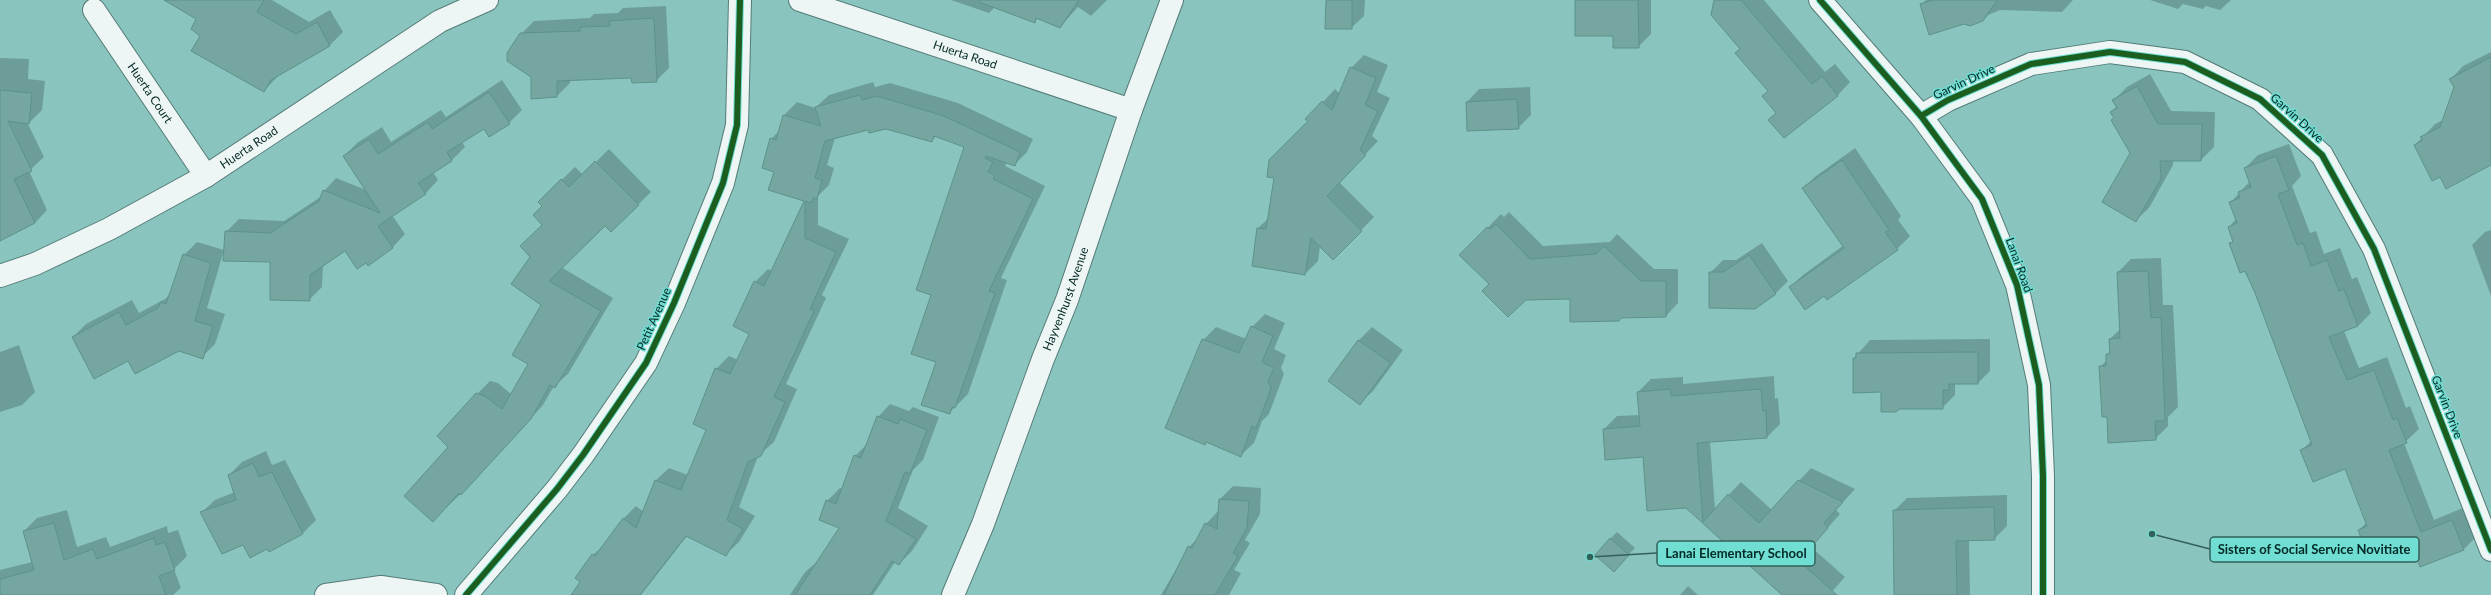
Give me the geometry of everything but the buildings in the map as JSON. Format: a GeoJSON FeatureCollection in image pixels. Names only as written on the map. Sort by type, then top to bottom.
{"type":"FeatureCollection","features":[{"type":"Feature","properties":{"kind":"street","name":"Huerta Road"},"geometry":{"type":"LineString","coordinates":[[0,276],[35,264],[109,229],[206,176],[440,21],[487,0]]}},
{"type":"Feature","properties":{"kind":"street","name":"Petit Avenue"},"geometry":{"type":"LineString","coordinates":[[466,595],[558,489],[583,455],[646,363],[674,303],[723,183],[737,125],[740,0]]}},
{"type":"Feature","properties":{"kind":"street","name":"Huerta Road"},"geometry":{"type":"LineString","coordinates":[[800,0],[1130,110]]}},
{"type":"Feature","properties":{"kind":"street","name":"Hayvenhurst Avenue"},"geometry":{"type":"LineString","coordinates":[[953,595],[983,524],[1043,358],[1067,300],[1130,110],[1172,0]]}},
{"type":"Feature","properties":{"kind":"street","name":"Lanai Road"},"geometry":{"type":"LineString","coordinates":[[1820,0],[1921,116],[1982,199],[2017,286],[2039,385],[2043,476],[2043,595]]}},
{"type":"Feature","properties":{"kind":"street","name":"Huerta Court"},"geometry":{"type":"LineString","coordinates":[[94,10],[206,176]]}},
{"type":"Feature","properties":{"kind":"street","name":"Garvin Drive"},"geometry":{"type":"LineString","coordinates":[[1921,116],[1948,100],[2031,64],[2110,52],[2185,62],[2260,99],[2322,155],[2374,248],[2491,550]]}},
{"type":"Feature","properties":{"kind":"street"},"geometry":{"type":"LineString","coordinates":[[326,595],[381,587],[436,595]]}},
{"type":"Feature","properties":{"kind":"cycle path"},"geometry":{"type":"LineString","coordinates":[[466,595],[557,489],[583,455],[646,363],[674,303],[723,183],[737,125],[740,0]]}},
{"type":"Feature","properties":{"kind":"cycle path"},"geometry":{"type":"LineString","coordinates":[[1820,0],[1921,116],[1982,199],[2017,285],[2039,385],[2043,476],[2043,595]]}},
{"type":"Feature","properties":{"kind":"cycle path"},"geometry":{"type":"LineString","coordinates":[[1921,116],[1948,100],[2031,64],[2110,52],[2185,62],[2260,99],[2322,155],[2374,249],[2491,550]]}},
{"type":"Feature","properties":{"kind":"place","name":"Sisters of Social Service Novitiate"},"geometry":{"type":"Point","coordinates":[2152,534]}},
{"type":"Feature","properties":{"kind":"place","name":"Lanai Elementary School"},"geometry":{"type":"Point","coordinates":[1590,557]}}]}
